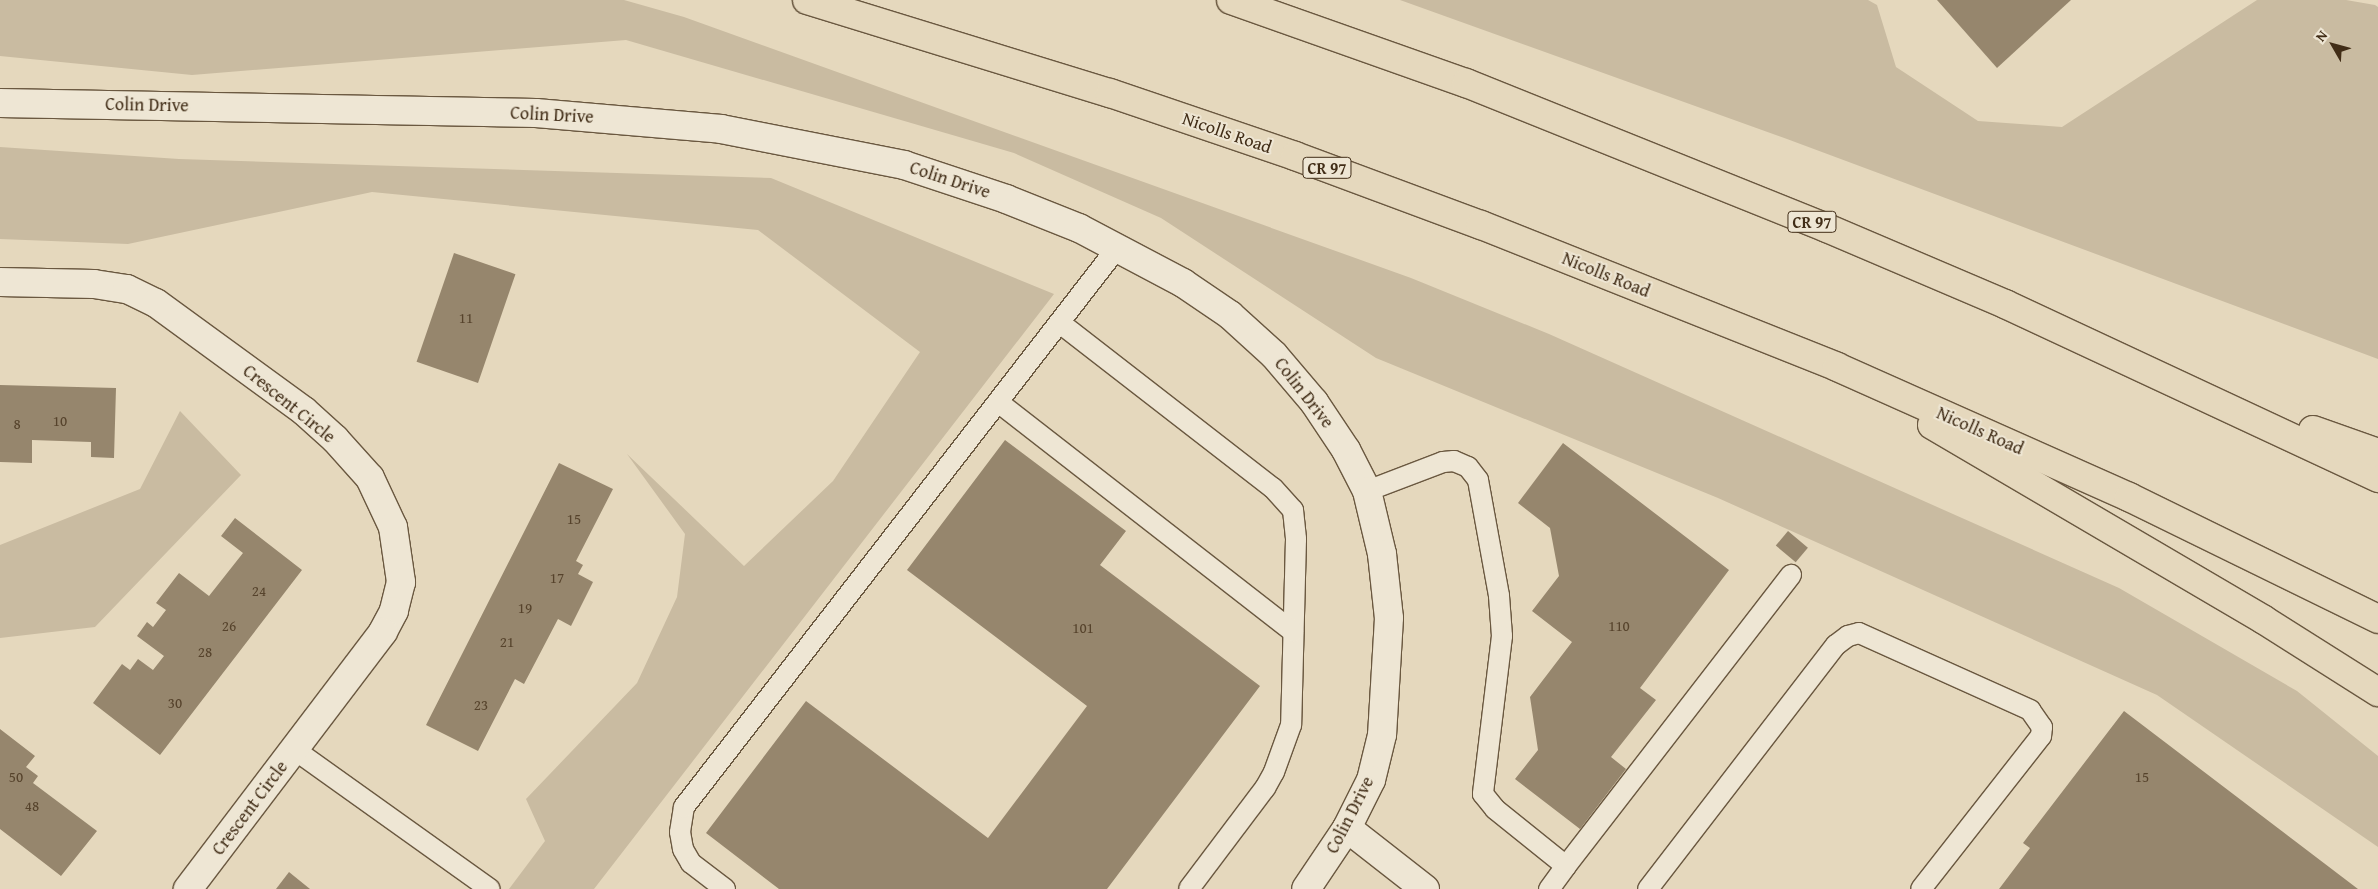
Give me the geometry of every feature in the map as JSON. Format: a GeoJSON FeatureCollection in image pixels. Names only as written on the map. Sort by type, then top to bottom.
{"type":"FeatureCollection","features":[{"type":"Feature","properties":{"kind":"highway","name":"Nicolls Road"},"geometry":{"type":"LineString","coordinates":[[807,0],[1110,93],[1295,156],[1481,225],[1836,368],[2129,497],[2378,619]]}},
{"type":"Feature","properties":{"kind":"highway","name":"CR 97"},"geometry":{"type":"LineString","coordinates":[[1231,0],[1466,83],[1644,153],[1996,300],[2183,385],[2378,478]]}},
{"type":"Feature","properties":{"kind":"highway"},"geometry":{"type":"LineString","coordinates":[[1836,368],[2264,620],[2378,692]]}},
{"type":"Feature","properties":{"kind":"highway"},"geometry":{"type":"LineString","coordinates":[[2183,385],[2378,453]]}},
{"type":"Feature","properties":{"kind":"street","name":"Colin Drive"},"geometry":{"type":"LineString","coordinates":[[0,103],[536,113],[721,129],[904,165],[1006,199],[1117,248],[1183,283],[1230,315],[1274,355],[1314,402],[1346,450],[1367,491],[1382,554],[1389,618],[1387,682],[1382,735],[1371,780],[1347,828],[1306,889]]}},
{"type":"Feature","properties":{"kind":"street","name":"Crescent Circle"},"geometry":{"type":"LineString","coordinates":[[0,282],[94,284],[127,289],[156,303],[304,411],[370,478],[393,527],[401,582],[394,611],[384,632],[188,889]]}},
{"type":"Feature","properties":{"kind":"street"},"geometry":{"type":"LineString","coordinates":[[1347,828],[1425,889]]}},
{"type":"Feature","properties":{"kind":"lane"},"geometry":{"type":"LineString","coordinates":[[725,889],[691,863],[682,848],[680,832],[684,807],[1117,248]]}},
{"type":"Feature","properties":{"kind":"lane"},"geometry":{"type":"LineString","coordinates":[[1060,323],[1285,498],[1293,510],[1296,539],[1291,725],[1278,763],[1265,788],[1189,889]]}},
{"type":"Feature","properties":{"kind":"lane"},"geometry":{"type":"LineString","coordinates":[[998,402],[1293,632]]}},
{"type":"Feature","properties":{"kind":"lane"},"geometry":{"type":"LineString","coordinates":[[1367,491],[1443,462],[1454,461],[1468,467],[1478,480],[1496,578],[1502,636],[1483,794],[1495,809],[1566,866]]}},
{"type":"Feature","properties":{"kind":"lane"},"geometry":{"type":"LineString","coordinates":[[1549,889],[1791,576]]}},
{"type":"Feature","properties":{"kind":"lane"},"geometry":{"type":"LineString","coordinates":[[1648,889],[1836,645],[1848,636],[1859,633],[2030,710],[2042,727],[2041,736],[1921,889]]}},
{"type":"Feature","properties":{"kind":"lane"},"geometry":{"type":"LineString","coordinates":[[294,750],[490,889]]}},
{"type":"Feature","properties":{"kind":"shaded area"},"geometry":{"type":"Polygon","coordinates":[[[0,0],[624,0],[684,17],[1411,278],[1549,334],[2119,588],[2297,691],[2378,756],[2378,847],[2157,695],[1718,498],[1376,358],[1161,218],[1014,153],[626,40],[192,75],[0,56],[0,0]]]}},
{"type":"Feature","properties":{"kind":"shaded area"},"geometry":{"type":"Polygon","coordinates":[[[1400,0],[1868,0],[1877,5],[1896,67],[1978,121],[2062,127],[2257,0],[2346,0],[2375,5],[2378,7],[2378,359],[1787,139],[1400,0]]]}},
{"type":"Feature","properties":{"kind":"shaded area"},"geometry":{"type":"Polygon","coordinates":[[[0,147],[179,159],[771,178],[1054,294],[594,889],[509,889],[545,841],[526,799],[637,683],[677,597],[685,534],[627,454],[744,566],[833,481],[920,352],[758,230],[372,192],[128,244],[0,239],[0,147]]]}},
{"type":"Feature","properties":{"kind":"shaded area"},"geometry":{"type":"Polygon","coordinates":[[[180,411],[241,475],[95,627],[0,638],[0,545],[140,489],[180,411]]]}},
{"type":"Feature","properties":{"kind":"building"},"geometry":{"type":"Polygon","coordinates":[[[1937,0],[2071,0],[1997,68],[1937,0]]]}},
{"type":"Feature","properties":{"kind":"building"},"geometry":{"type":"Polygon","coordinates":[[[454,253],[515,274],[478,383],[417,362],[454,253]]]}},
{"type":"Feature","properties":{"kind":"building"},"geometry":{"type":"Polygon","coordinates":[[[0,385],[116,388],[114,458],[91,457],[91,442],[32,440],[32,463],[0,462],[0,385]]]}},
{"type":"Feature","properties":{"kind":"building"},"geometry":{"type":"Polygon","coordinates":[[[1005,440],[1126,531],[1100,565],[1260,686],[1107,889],[779,889],[706,833],[806,701],[988,838],[1087,706],[907,570],[1005,440]]]}},
{"type":"Feature","properties":{"kind":"building"},"geometry":{"type":"Polygon","coordinates":[[[1563,443],[1729,570],[1640,688],[1656,700],[1611,757],[1626,769],[1580,829],[1515,779],[1538,750],[1530,697],[1572,642],[1532,611],[1559,576],[1550,528],[1518,503],[1563,443]]]}},
{"type":"Feature","properties":{"kind":"building"},"geometry":{"type":"Polygon","coordinates":[[[559,463],[613,489],[576,561],[583,565],[578,574],[593,582],[571,626],[558,619],[524,684],[515,679],[478,751],[426,725],[559,463]]]}},
{"type":"Feature","properties":{"kind":"building"},"geometry":{"type":"Polygon","coordinates":[[[235,518],[302,570],[160,755],[93,703],[122,664],[130,670],[138,659],[153,670],[164,656],[137,636],[147,622],[153,627],[166,610],[156,603],[179,573],[209,596],[243,553],[221,536],[235,518]]]}},
{"type":"Feature","properties":{"kind":"building"},"geometry":{"type":"Polygon","coordinates":[[[1788,531],[1808,548],[1796,562],[1776,546],[1788,531]]]}},
{"type":"Feature","properties":{"kind":"building"},"geometry":{"type":"Polygon","coordinates":[[[2124,711],[2358,889],[1999,889],[2030,848],[2023,843],[2124,711]]]}},
{"type":"Feature","properties":{"kind":"building"},"geometry":{"type":"Polygon","coordinates":[[[0,729],[35,756],[26,767],[38,776],[33,783],[97,831],[61,876],[0,829],[0,729]]]}},
{"type":"Feature","properties":{"kind":"building"},"geometry":{"type":"Polygon","coordinates":[[[289,872],[310,889],[276,889],[289,872]]]}}]}
